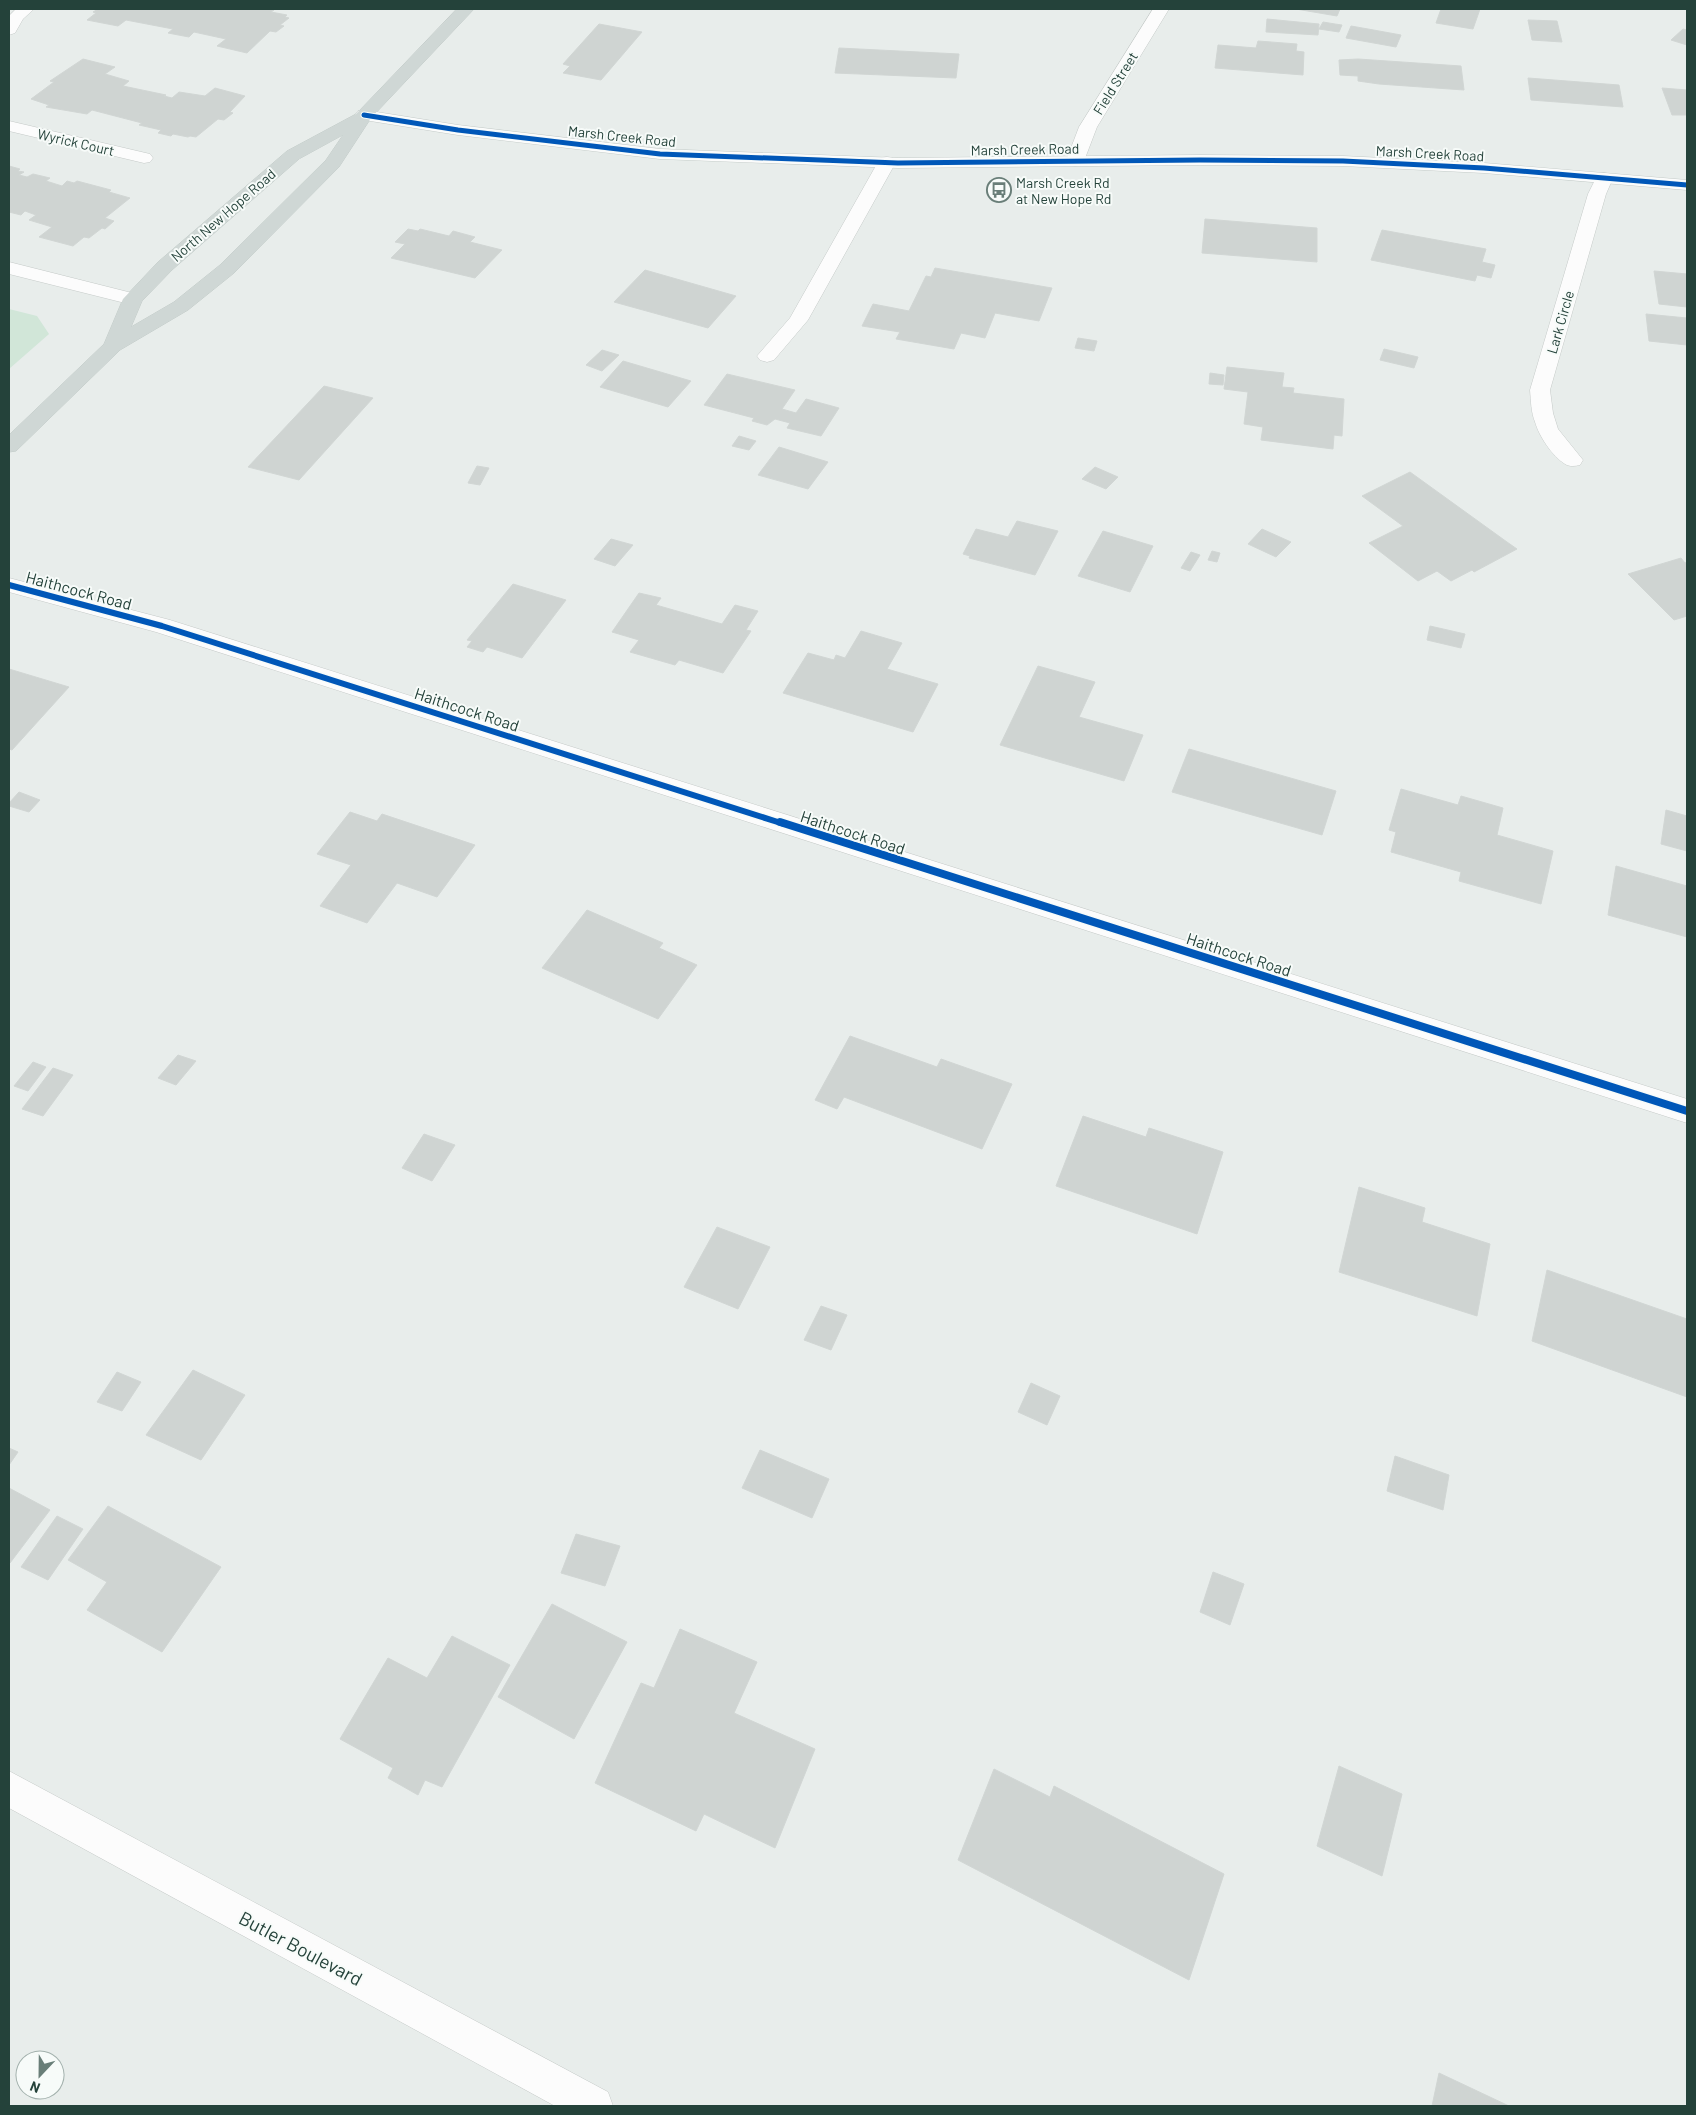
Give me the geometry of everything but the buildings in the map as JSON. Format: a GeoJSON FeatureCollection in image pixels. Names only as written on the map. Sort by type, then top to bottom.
{"type":"FeatureCollection","features":[{"type":"Feature","properties":{"kind":"main road","name":"North New Hope Road"},"geometry":{"type":"LineString","coordinates":[[9,446],[113,346],[181,306],[227,269],[333,163],[364,116],[466,9]]}},
{"type":"Feature","properties":{"kind":"main road","name":"North New Hope Road"},"geometry":{"type":"LineString","coordinates":[[113,346],[132,299],[165,266],[293,154],[364,116]]}},
{"type":"Feature","properties":{"kind":"street"},"geometry":{"type":"LineString","coordinates":[[9,30],[17,16],[26,9]]}},
{"type":"Feature","properties":{"kind":"street","name":"Field Street"},"geometry":{"type":"LineString","coordinates":[[1075,161],[1088,127],[1162,9]]}},
{"type":"Feature","properties":{"kind":"street","name":"Marsh Creek Road"},"geometry":{"type":"LineString","coordinates":[[364,116],[458,130],[660,154],[887,162],[1343,161],[1474,168],[1687,185]]}},
{"type":"Feature","properties":{"kind":"street","name":"Wyrick Court"},"geometry":{"type":"LineString","coordinates":[[9,126],[144,158]]}},
{"type":"Feature","properties":{"kind":"street"},"geometry":{"type":"LineString","coordinates":[[767,356],[798,320],[887,162]]}},
{"type":"Feature","properties":{"kind":"street","name":"Lark Circle"},"geometry":{"type":"LineString","coordinates":[[1573,460],[1553,440],[1542,414],[1540,390],[1597,194],[1604,178]]}},
{"type":"Feature","properties":{"kind":"street"},"geometry":{"type":"LineString","coordinates":[[9,268],[132,299]]}},
{"type":"Feature","properties":{"kind":"street","name":"Haithcock Road"},"geometry":{"type":"LineString","coordinates":[[9,585],[162,626],[1687,1111]]}},
{"type":"Feature","properties":{"kind":"street","name":"Butler Boulevard"},"geometry":{"type":"LineString","coordinates":[[9,1789],[594,2106]]}},
{"type":"Feature","properties":{"kind":"green space"},"geometry":{"type":"Polygon","coordinates":[[[9,309],[37,316],[49,334],[9,369],[9,309]]]}},
{"type":"Feature","properties":{"kind":"cycle path"},"geometry":{"type":"LineString","coordinates":[[364,115],[458,130],[660,154],[898,163],[1200,160],[1343,161],[1484,168],[1687,185]]}},
{"type":"Feature","properties":{"kind":"cycle path"},"geometry":{"type":"LineString","coordinates":[[9,585],[162,626],[1687,1111]]}},
{"type":"Feature","properties":{"kind":"place","name":"Marsh Creek Rd at New Hope Rd"},"geometry":{"type":"Point","coordinates":[999,190]}}]}
